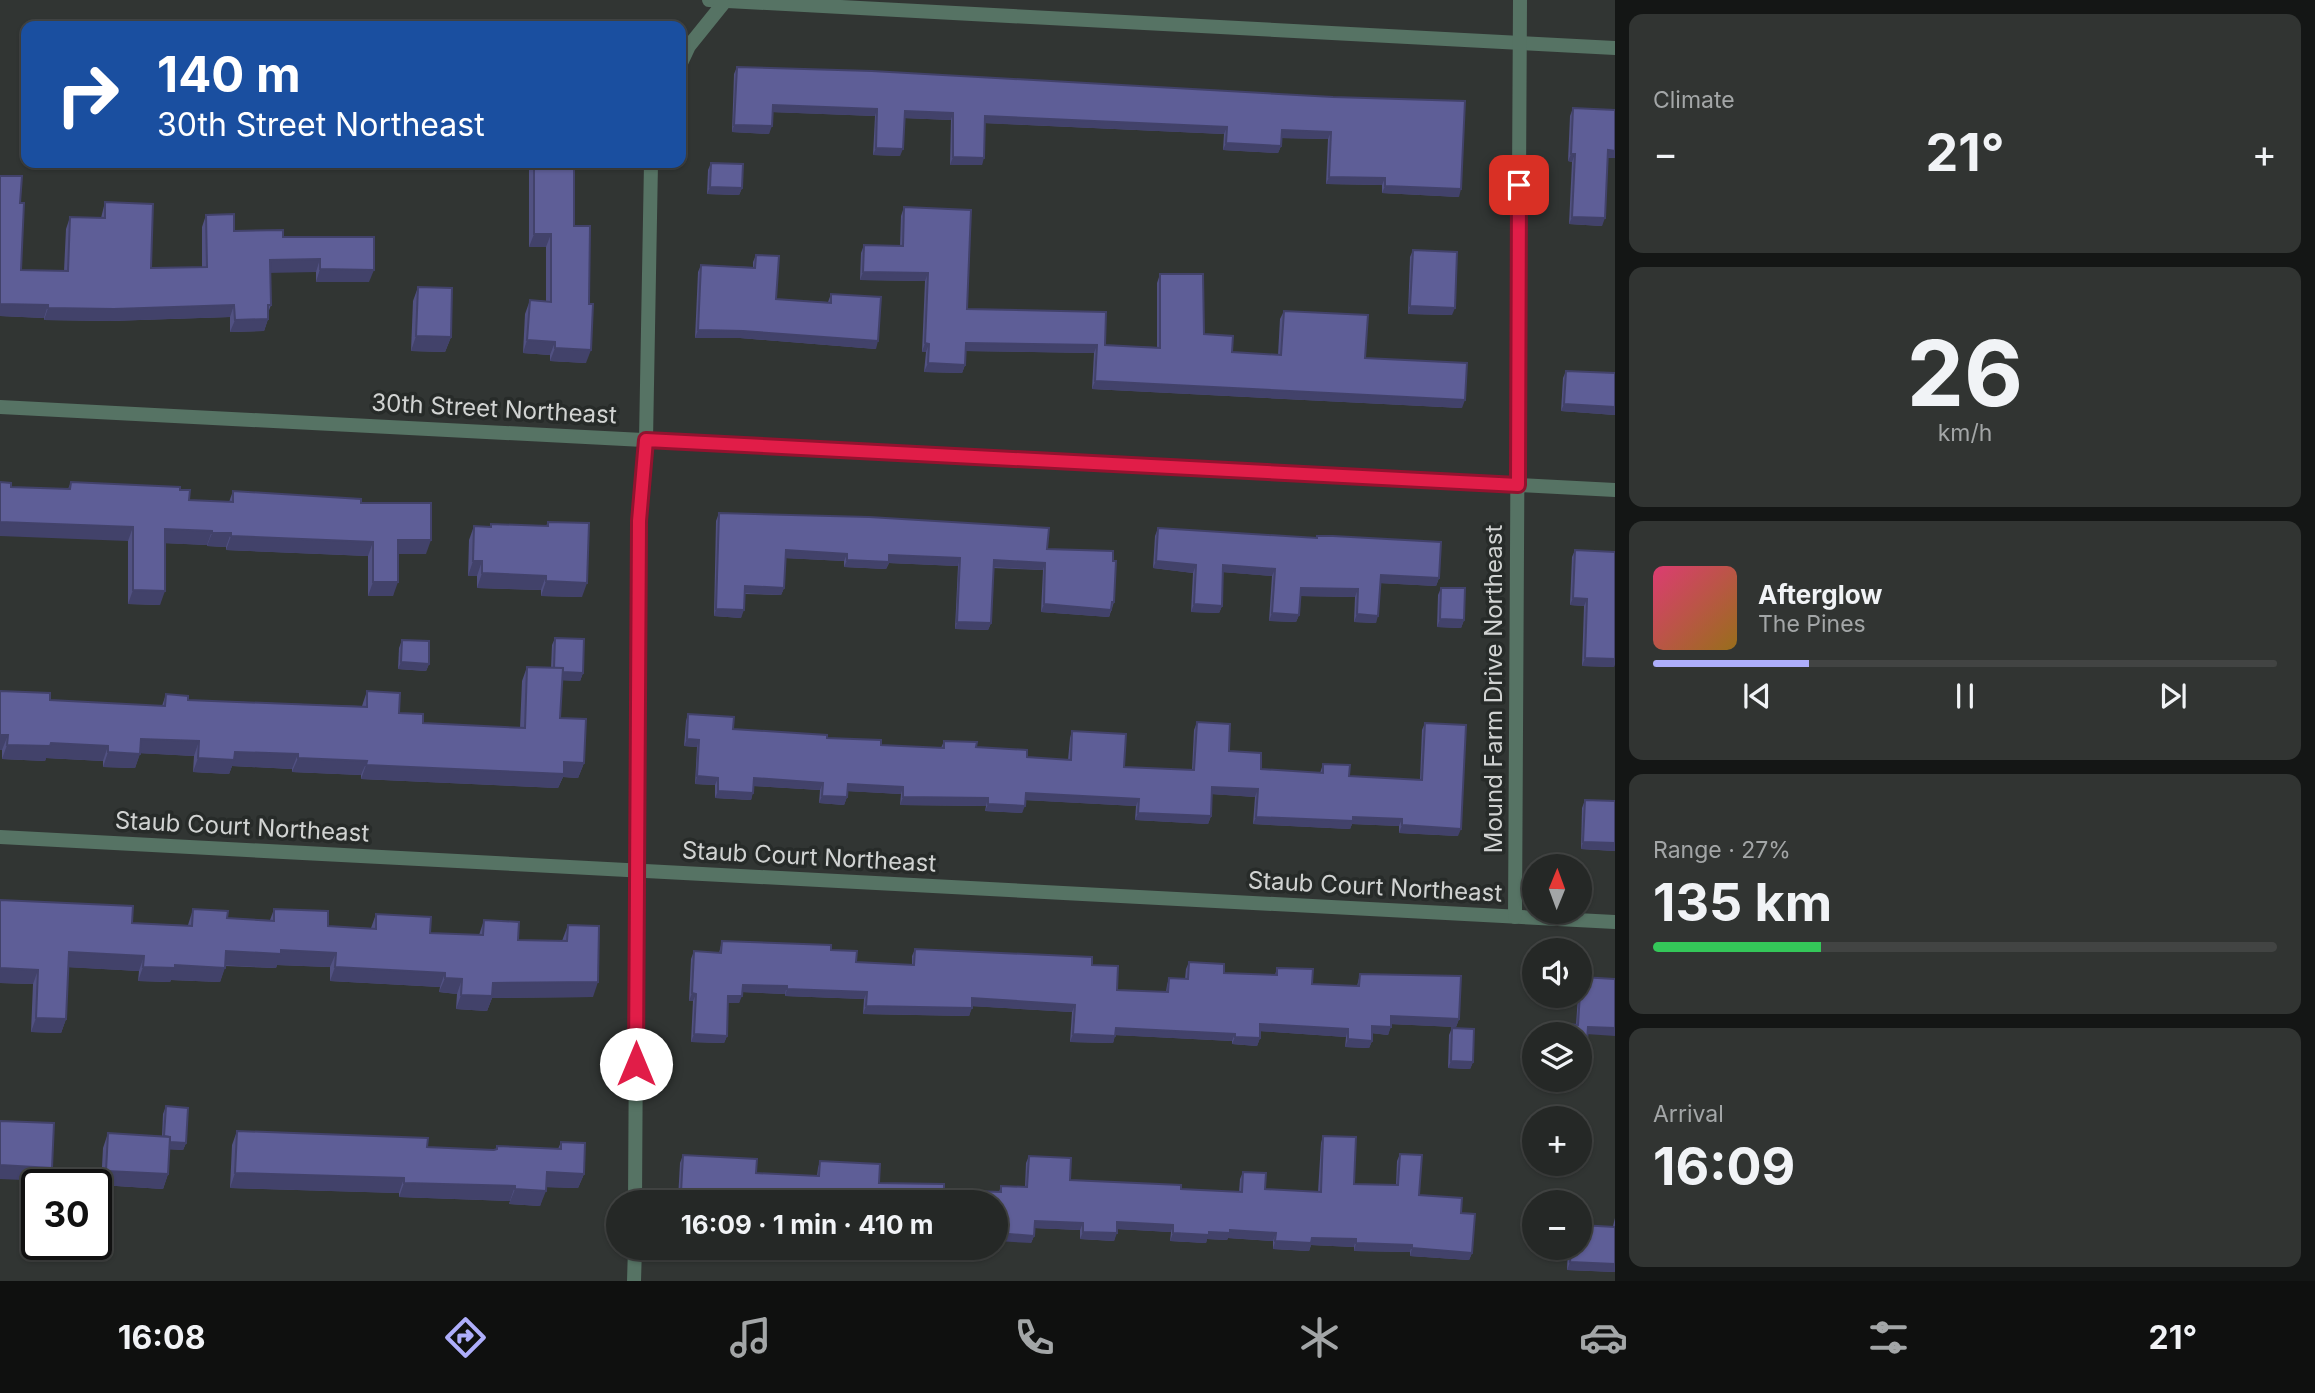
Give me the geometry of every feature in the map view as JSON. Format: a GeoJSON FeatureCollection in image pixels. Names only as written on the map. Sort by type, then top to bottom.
{"type":"FeatureCollection","features":[{"type":"Feature","properties":{"kind":"street"},"geometry":{"type":"LineString","coordinates":[[709,0],[1615,48]]}},
{"type":"Feature","properties":{"kind":"street","name":"Mound Farm Drive Northeast"},"geometry":{"type":"LineString","coordinates":[[1515,917],[1520,0]]}},
{"type":"Feature","properties":{"kind":"street"},"geometry":{"type":"LineString","coordinates":[[686,52],[725,1]]}},
{"type":"Feature","properties":{"kind":"street"},"geometry":{"type":"LineString","coordinates":[[635,1190],[639,521],[646,440],[652,168]]}},
{"type":"Feature","properties":{"kind":"street","name":"30th Street Northeast"},"geometry":{"type":"LineString","coordinates":[[0,407],[1615,490]]}},
{"type":"Feature","properties":{"kind":"street","name":"Staub Court Northeast"},"geometry":{"type":"LineString","coordinates":[[0,837],[1615,922]]}},
{"type":"Feature","properties":{"kind":"street"},"geometry":{"type":"LineString","coordinates":[[634,1281],[635,1260]]}},
{"type":"Feature","properties":{"kind":"building"},"geometry":{"type":"Polygon","coordinates":[[[737,67],[872,71],[1333,97],[1465,101],[1461,189],[1385,186],[1385,178],[1329,177],[1331,132],[1282,130],[1281,146],[1226,143],[1227,127],[985,116],[984,158],[953,157],[953,113],[905,111],[903,149],[876,148],[877,109],[773,105],[772,126],[734,125],[737,67]]]}},
{"type":"Feature","properties":{"kind":"building"},"geometry":{"type":"Polygon","coordinates":[[[1573,108],[1615,110],[1615,151],[1608,150],[1605,218],[1572,217],[1575,154],[1571,154],[1573,108]]]}},
{"type":"Feature","properties":{"kind":"building"},"geometry":{"type":"Polygon","coordinates":[[[711,163],[743,164],[742,188],[710,187],[711,163]]]}},
{"type":"Feature","properties":{"kind":"building"},"geometry":{"type":"Polygon","coordinates":[[[534,168],[574,168],[574,226],[590,226],[589,304],[593,304],[591,350],[555,348],[555,342],[527,340],[530,300],[551,302],[551,234],[534,234],[534,168]]]}},
{"type":"Feature","properties":{"kind":"building"},"geometry":{"type":"Polygon","coordinates":[[[0,176],[22,176],[20,203],[24,203],[21,270],[68,271],[70,217],[105,218],[105,202],[153,204],[151,268],[207,267],[206,215],[234,214],[234,231],[283,230],[283,237],[374,237],[374,270],[320,269],[320,259],[270,260],[271,305],[268,305],[268,319],[235,320],[234,305],[114,309],[0,304],[0,176]]]}},
{"type":"Feature","properties":{"kind":"building"},"geometry":{"type":"Polygon","coordinates":[[[904,207],[971,210],[967,309],[1106,312],[1105,345],[1160,348],[1160,274],[1203,274],[1204,334],[1233,336],[1232,352],[1281,355],[1284,311],[1368,315],[1365,358],[1467,363],[1465,400],[1095,381],[1097,345],[966,343],[965,365],[928,363],[929,344],[925,343],[928,273],[863,272],[864,245],[903,246],[904,207]]]}},
{"type":"Feature","properties":{"kind":"building"},"geometry":{"type":"Polygon","coordinates":[[[1413,250],[1457,252],[1455,308],[1410,306],[1413,250]]]}},
{"type":"Feature","properties":{"kind":"building"},"geometry":{"type":"Polygon","coordinates":[[[756,255],[779,256],[776,299],[831,303],[831,294],[881,297],[878,341],[698,330],[701,265],[755,268],[756,255]]]}},
{"type":"Feature","properties":{"kind":"building"},"geometry":{"type":"Polygon","coordinates":[[[418,287],[452,288],[451,337],[416,336],[418,287]]]}},
{"type":"Feature","properties":{"kind":"building"},"geometry":{"type":"Polygon","coordinates":[[[1566,371],[1615,373],[1615,407],[1564,404],[1566,371]]]}},
{"type":"Feature","properties":{"kind":"building"},"geometry":{"type":"Polygon","coordinates":[[[0,482],[11,483],[11,487],[70,489],[71,482],[180,487],[180,490],[190,490],[189,500],[233,502],[233,491],[361,499],[361,503],[431,503],[431,540],[398,540],[398,582],[373,582],[373,542],[231,536],[231,533],[165,529],[165,591],[133,590],[133,527],[0,522],[0,482]]]}},
{"type":"Feature","properties":{"kind":"building"},"geometry":{"type":"Polygon","coordinates":[[[719,513],[869,517],[1049,528],[1047,549],[1113,551],[1113,561],[1116,561],[1114,602],[1111,610],[1044,604],[1045,563],[994,560],[991,623],[957,622],[960,558],[889,555],[889,562],[847,560],[847,554],[786,550],[784,588],[745,586],[744,610],[716,609],[719,513]]]}},
{"type":"Feature","properties":{"kind":"building"},"geometry":{"type":"Polygon","coordinates":[[[548,522],[589,523],[587,583],[546,581],[546,576],[482,573],[482,561],[473,561],[474,526],[548,526],[548,522]]]}},
{"type":"Feature","properties":{"kind":"building"},"geometry":{"type":"Polygon","coordinates":[[[1158,528],[1317,538],[1333,536],[1441,542],[1439,578],[1381,575],[1378,616],[1357,614],[1358,589],[1301,588],[1299,615],[1272,613],[1275,569],[1223,565],[1222,606],[1194,604],[1196,565],[1156,561],[1158,528]]]}},
{"type":"Feature","properties":{"kind":"building"},"geometry":{"type":"Polygon","coordinates":[[[1575,550],[1615,552],[1615,659],[1585,658],[1587,599],[1573,598],[1575,550]]]}},
{"type":"Feature","properties":{"kind":"building"},"geometry":{"type":"Polygon","coordinates":[[[1441,588],[1465,588],[1464,620],[1440,619],[1441,588]]]}},
{"type":"Feature","properties":{"kind":"building"},"geometry":{"type":"Polygon","coordinates":[[[555,638],[584,639],[583,673],[563,672],[563,668],[554,668],[555,638]]]}},
{"type":"Feature","properties":{"kind":"building"},"geometry":{"type":"Polygon","coordinates":[[[402,640],[429,641],[429,664],[401,662],[402,640]]]}},
{"type":"Feature","properties":{"kind":"building"},"geometry":{"type":"Polygon","coordinates":[[[527,667],[563,668],[560,718],[586,719],[584,763],[564,762],[564,774],[366,765],[367,761],[298,758],[298,754],[235,752],[234,760],[198,758],[199,741],[141,739],[140,754],[108,752],[108,746],[51,743],[50,746],[7,745],[8,735],[0,735],[0,691],[50,693],[50,700],[165,706],[166,694],[188,696],[188,700],[367,707],[367,691],[400,693],[399,713],[423,714],[423,723],[525,728],[527,667]]]}},
{"type":"Feature","properties":{"kind":"building"},"geometry":{"type":"Polygon","coordinates":[[[688,714],[734,717],[733,729],[881,740],[881,745],[944,748],[944,741],[977,742],[976,747],[1027,750],[1027,757],[1071,760],[1072,731],[1126,734],[1124,767],[1194,770],[1197,722],[1230,724],[1229,751],[1261,753],[1261,769],[1323,773],[1323,764],[1350,765],[1349,776],[1422,780],[1425,723],[1466,725],[1461,829],[1402,825],[1402,819],[1353,817],[1353,821],[1256,817],[1258,789],[1212,787],[1211,816],[1138,813],[1139,799],[1026,793],[1025,806],[988,804],[988,798],[903,797],[903,787],[848,784],[847,797],[822,796],[823,783],[754,778],[753,793],[718,791],[718,778],[697,776],[699,740],[687,739],[688,714]]]}},
{"type":"Feature","properties":{"kind":"building"},"geometry":{"type":"Polygon","coordinates":[[[1585,800],[1615,801],[1615,843],[1583,842],[1585,800]]]}},
{"type":"Feature","properties":{"kind":"building"},"geometry":{"type":"Polygon","coordinates":[[[0,900],[133,906],[132,923],[192,926],[193,909],[228,911],[227,918],[274,921],[274,909],[328,911],[328,926],[376,929],[376,914],[431,917],[430,933],[483,935],[484,920],[519,922],[518,940],[567,941],[568,925],[599,926],[598,982],[493,983],[492,996],[461,995],[462,979],[445,978],[445,973],[335,967],[336,953],[226,951],[225,968],[175,965],[175,968],[143,967],[144,956],[69,952],[66,1019],[36,1018],[38,970],[0,968],[0,900]]]}},
{"type":"Feature","properties":{"kind":"building"},"geometry":{"type":"Polygon","coordinates":[[[722,941],[831,945],[831,950],[857,951],[856,962],[914,965],[915,949],[1092,957],[1092,965],[1118,966],[1117,990],[1168,992],[1169,978],[1188,979],[1189,962],[1224,964],[1224,973],[1277,975],[1277,968],[1313,969],[1312,984],[1359,986],[1360,974],[1461,976],[1459,1019],[1391,1016],[1391,1027],[1372,1026],[1372,1041],[1348,1039],[1348,1029],[1260,1024],[1260,1038],[1235,1037],[1235,1034],[1116,1028],[1115,1036],[1073,1034],[1075,1005],[972,998],[972,1008],[866,1006],[867,992],[743,985],[742,996],[728,996],[727,1036],[694,1034],[694,951],[721,953],[722,941]]]}},
{"type":"Feature","properties":{"kind":"building"},"geometry":{"type":"Polygon","coordinates":[[[1592,978],[1615,979],[1615,1028],[1592,1027],[1592,1022],[1578,1022],[1579,1008],[1592,1008],[1592,978]]]}},
{"type":"Feature","properties":{"kind":"building"},"geometry":{"type":"Polygon","coordinates":[[[1452,1028],[1474,1029],[1473,1062],[1451,1061],[1452,1028]]]}},
{"type":"Feature","properties":{"kind":"building"},"geometry":{"type":"Polygon","coordinates":[[[166,1106],[188,1108],[186,1143],[170,1142],[170,1137],[164,1136],[166,1106]]]}},
{"type":"Feature","properties":{"kind":"building"},"geometry":{"type":"Polygon","coordinates":[[[0,1121],[54,1123],[52,1168],[0,1165],[0,1121]]]}},
{"type":"Feature","properties":{"kind":"building"},"geometry":{"type":"Polygon","coordinates":[[[237,1131],[428,1138],[427,1147],[494,1150],[497,1146],[561,1149],[561,1142],[585,1143],[584,1174],[547,1172],[546,1191],[515,1189],[515,1186],[404,1183],[404,1178],[235,1173],[237,1131]]]}},
{"type":"Feature","properties":{"kind":"building"},"geometry":{"type":"Polygon","coordinates":[[[108,1133],[170,1137],[168,1174],[106,1169],[108,1133]]]}},
{"type":"Feature","properties":{"kind":"building"},"geometry":{"type":"Polygon","coordinates":[[[1323,1136],[1356,1137],[1354,1184],[1398,1185],[1400,1154],[1422,1155],[1419,1195],[1462,1198],[1461,1213],[1475,1214],[1472,1253],[1412,1248],[1412,1245],[1356,1243],[1356,1239],[1312,1238],[1311,1243],[1275,1241],[1276,1233],[1230,1230],[1230,1233],[1209,1232],[1209,1235],[1173,1233],[1173,1225],[1117,1222],[1117,1233],[1083,1232],[1083,1223],[1035,1221],[1034,1236],[1008,1234],[1008,1190],[1001,1190],[1001,1186],[1027,1187],[1029,1156],[1071,1158],[1070,1180],[1181,1185],[1181,1189],[1242,1192],[1243,1172],[1266,1173],[1265,1189],[1321,1192],[1323,1136]]]}},
{"type":"Feature","properties":{"kind":"building"},"geometry":{"type":"Polygon","coordinates":[[[683,1155],[757,1159],[756,1173],[819,1176],[820,1161],[880,1164],[879,1183],[944,1184],[944,1190],[681,1190],[683,1155]]]}},
{"type":"Feature","properties":{"kind":"building"},"geometry":{"type":"Polygon","coordinates":[[[1592,1226],[1615,1227],[1615,1264],[1570,1262],[1592,1260],[1592,1226]]]}},
{"type":"Feature","properties":{"kind":"route"},"geometry":{"type":"LineString","coordinates":[[636,1064],[639,521],[646,440],[1518,485],[1519,185]]}}]}
